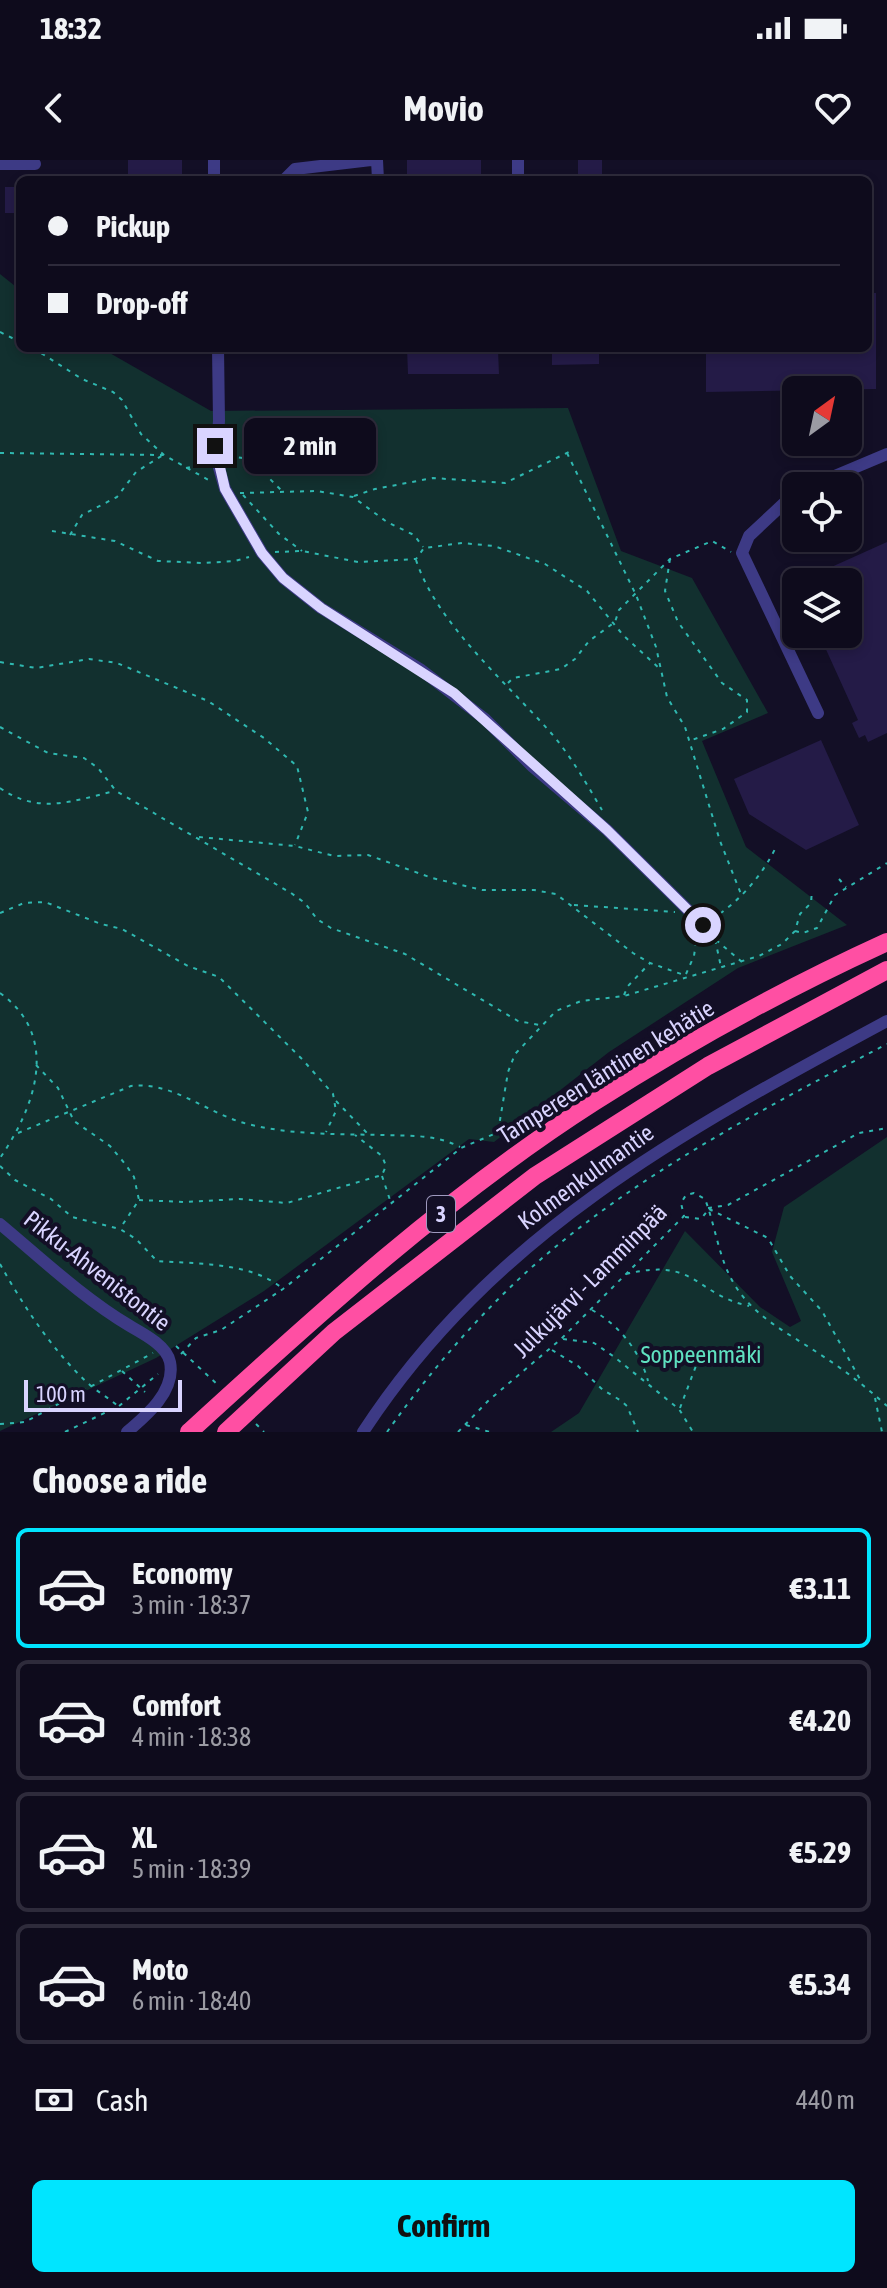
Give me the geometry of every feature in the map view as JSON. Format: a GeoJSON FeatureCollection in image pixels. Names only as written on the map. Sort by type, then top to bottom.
{"type":"FeatureCollection","features":[{"type":"Feature","properties":{"kind":"highway","name":"Tampereen läntinen kehätie"},"geometry":{"type":"LineString","coordinates":[[189,1432],[317,1316],[506,1164],[594,1102],[733,1020],[828,969],[887,942]]}},
{"type":"Feature","properties":{"kind":"highway","name":"Tampereen läntinen kehätie"},"geometry":{"type":"LineString","coordinates":[[226,1432],[334,1332],[535,1176],[708,1066],[887,970]]}},
{"type":"Feature","properties":{"kind":"street"},"geometry":{"type":"LineString","coordinates":[[288,176],[295,169],[371,160]]}},
{"type":"Feature","properties":{"kind":"street"},"geometry":{"type":"LineString","coordinates":[[0,164],[35,164]]}},
{"type":"Feature","properties":{"kind":"street"},"geometry":{"type":"LineString","coordinates":[[218,352],[219,421],[215,452],[225,489],[262,553],[283,578],[321,608],[454,693],[607,830],[685,911],[703,925]]}},
{"type":"Feature","properties":{"kind":"street"},"geometry":{"type":"LineString","coordinates":[[844,472],[887,454]]}},
{"type":"Feature","properties":{"kind":"street"},"geometry":{"type":"LineString","coordinates":[[782,505],[743,544],[744,558],[818,713]]}},
{"type":"Feature","properties":{"kind":"street","name":"Kolmenkulmantie"},"geometry":{"type":"LineString","coordinates":[[363,1432],[429,1344],[455,1316],[528,1246],[587,1198],[692,1129],[887,1021]]}},
{"type":"Feature","properties":{"kind":"street","name":"Pikku-Ahvenistontie"},"geometry":{"type":"LineString","coordinates":[[0,1224],[103,1310],[162,1348],[170,1361],[170,1379],[164,1393],[127,1432]]}},
{"type":"Feature","properties":{"kind":"path"},"geometry":{"type":"LineString","coordinates":[[39,352],[82,379],[113,392],[122,400],[141,434],[185,469],[225,489],[243,494],[281,490],[317,491],[353,497],[387,522],[414,535],[424,548]]}},
{"type":"Feature","properties":{"kind":"path"},"geometry":{"type":"LineString","coordinates":[[353,497],[375,489],[433,478],[505,483],[573,450]]}},
{"type":"Feature","properties":{"kind":"path"},"geometry":{"type":"LineString","coordinates":[[185,469],[196,466],[215,452],[238,455],[250,459],[281,490]]}},
{"type":"Feature","properties":{"kind":"path"},"geometry":{"type":"LineString","coordinates":[[0,453],[164,455]]}},
{"type":"Feature","properties":{"kind":"path"},"geometry":{"type":"LineString","coordinates":[[567,453],[636,595],[656,647],[667,697],[685,727],[741,894]]}},
{"type":"Feature","properties":{"kind":"path"},"geometry":{"type":"LineString","coordinates":[[70,535],[82,515],[117,497],[136,472],[164,455]]}},
{"type":"Feature","properties":{"kind":"path"},"geometry":{"type":"LineString","coordinates":[[243,494],[279,534],[302,551]]}},
{"type":"Feature","properties":{"kind":"path"},"geometry":{"type":"LineString","coordinates":[[52,531],[115,541],[158,561],[235,561],[262,553],[302,551],[358,562],[416,559]]}},
{"type":"Feature","properties":{"kind":"path"},"geometry":{"type":"LineString","coordinates":[[507,684],[513,678],[561,669],[575,659],[589,641],[615,622],[619,610],[670,559],[712,541],[744,558]]}},
{"type":"Feature","properties":{"kind":"path"},"geometry":{"type":"LineString","coordinates":[[416,559],[424,548],[462,543],[494,546],[531,558],[564,574],[587,591],[623,635],[659,668]]}},
{"type":"Feature","properties":{"kind":"path"},"geometry":{"type":"LineString","coordinates":[[416,559],[424,584],[456,626],[573,762],[603,812],[607,830]]}},
{"type":"Feature","properties":{"kind":"path"},"geometry":{"type":"LineString","coordinates":[[670,559],[665,591],[678,622],[722,683],[747,700],[747,712],[739,720],[688,741]]}},
{"type":"Feature","properties":{"kind":"path"},"geometry":{"type":"LineString","coordinates":[[0,662],[36,668],[89,659],[117,663],[208,701],[264,738],[297,766],[308,812],[295,846]]}},
{"type":"Feature","properties":{"kind":"path"},"geometry":{"type":"LineString","coordinates":[[0,727],[48,753],[84,758],[98,768],[116,791],[291,893],[305,903],[317,919],[331,928],[387,945],[518,1021],[540,1025]]}},
{"type":"Feature","properties":{"kind":"path"},"geometry":{"type":"LineString","coordinates":[[0,788],[14,798],[34,805],[59,804],[116,791]]}},
{"type":"Feature","properties":{"kind":"path"},"geometry":{"type":"LineString","coordinates":[[198,837],[295,846],[334,856],[368,855],[432,878],[482,890],[534,890],[556,894],[650,963],[685,976]]}},
{"type":"Feature","properties":{"kind":"path"},"geometry":{"type":"LineString","coordinates":[[685,976],[694,956],[695,938],[703,925],[728,910],[767,867],[776,847]]}},
{"type":"Feature","properties":{"kind":"path"},"geometry":{"type":"LineString","coordinates":[[795,931],[803,933],[817,928],[829,904],[846,887],[887,863]]}},
{"type":"Feature","properties":{"kind":"path"},"geometry":{"type":"LineString","coordinates":[[839,879],[846,887]]}},
{"type":"Feature","properties":{"kind":"path"},"geometry":{"type":"LineString","coordinates":[[65,1432],[120,1408],[144,1391],[170,1361],[196,1338],[221,1330],[283,1289],[461,1148],[494,1134],[499,1126],[508,1072],[515,1054],[556,1011],[581,1001],[624,996],[685,976],[742,963],[782,944],[795,931],[800,914],[811,903],[812,890]]}},
{"type":"Feature","properties":{"kind":"path"},"geometry":{"type":"LineString","coordinates":[[0,913],[24,903],[45,902],[122,929],[188,966],[219,977],[302,1059],[369,1135]]}},
{"type":"Feature","properties":{"kind":"path"},"geometry":{"type":"LineString","coordinates":[[573,905],[626,907],[656,912],[685,911]]}},
{"type":"Feature","properties":{"kind":"path"},"geometry":{"type":"LineString","coordinates":[[703,925],[742,963]]}},
{"type":"Feature","properties":{"kind":"path"},"geometry":{"type":"LineString","coordinates":[[715,939],[721,969]]}},
{"type":"Feature","properties":{"kind":"path"},"geometry":{"type":"LineString","coordinates":[[624,996],[628,986],[650,963]]}},
{"type":"Feature","properties":{"kind":"path"},"geometry":{"type":"LineString","coordinates":[[0,993],[17,1005],[28,1022],[36,1044],[33,1092],[18,1133],[0,1158]]}},
{"type":"Feature","properties":{"kind":"path"},"geometry":{"type":"LineString","coordinates":[[387,1432],[416,1391],[456,1344],[568,1236],[628,1192],[694,1151],[887,1044]]}},
{"type":"Feature","properties":{"kind":"path"},"geometry":{"type":"LineString","coordinates":[[36,1065],[58,1088],[74,1121],[110,1146],[134,1177],[139,1200],[120,1229]]}},
{"type":"Feature","properties":{"kind":"path"},"geometry":{"type":"LineString","coordinates":[[18,1133],[131,1086],[150,1084],[170,1089],[202,1107],[251,1125],[326,1134],[433,1137],[461,1148]]}},
{"type":"Feature","properties":{"kind":"path"},"geometry":{"type":"LineString","coordinates":[[326,1134],[336,1101]]}},
{"type":"Feature","properties":{"kind":"path"},"geometry":{"type":"LineString","coordinates":[[708,1208],[728,1205],[859,1133],[887,1128]]}},
{"type":"Feature","properties":{"kind":"path"},"geometry":{"type":"LineString","coordinates":[[354,1134],[382,1156],[386,1166],[382,1175],[391,1202]]}},
{"type":"Feature","properties":{"kind":"path"},"geometry":{"type":"LineString","coordinates":[[0,1166],[15,1180],[51,1199],[72,1217],[120,1229],[136,1239],[157,1261],[230,1268],[259,1275],[283,1289]]}},
{"type":"Feature","properties":{"kind":"path"},"geometry":{"type":"LineString","coordinates":[[139,1200],[184,1202],[239,1199],[287,1203],[382,1175]]}},
{"type":"Feature","properties":{"kind":"path","name":"Julkujärvi - Lamminpää"},"geometry":{"type":"LineString","coordinates":[[458,1432],[551,1349],[684,1216],[681,1203],[690,1193],[702,1196],[708,1208]]}},
{"type":"Feature","properties":{"kind":"path"},"geometry":{"type":"LineString","coordinates":[[684,1216],[696,1221],[705,1217],[708,1208]]}},
{"type":"Feature","properties":{"kind":"path"},"geometry":{"type":"LineString","coordinates":[[708,1208],[723,1262],[750,1306],[766,1320],[862,1383],[887,1406]]}},
{"type":"Feature","properties":{"kind":"path"},"geometry":{"type":"LineString","coordinates":[[708,1208],[768,1238],[790,1276],[822,1311],[862,1383]]}},
{"type":"Feature","properties":{"kind":"path"},"geometry":{"type":"LineString","coordinates":[[0,1264],[53,1344],[92,1386],[120,1408]]}},
{"type":"Feature","properties":{"kind":"path"},"geometry":{"type":"LineString","coordinates":[[626,1274],[645,1269],[674,1269],[694,1277],[733,1303],[750,1306]]}},
{"type":"Feature","properties":{"kind":"path"},"geometry":{"type":"LineString","coordinates":[[591,1310],[610,1321],[643,1362],[648,1382]]}},
{"type":"Feature","properties":{"kind":"path"},"geometry":{"type":"LineString","coordinates":[[561,1339],[594,1343],[679,1409],[693,1432]]}},
{"type":"Feature","properties":{"kind":"path"},"geometry":{"type":"LineString","coordinates":[[0,1424],[25,1422],[162,1348]]}},
{"type":"Feature","properties":{"kind":"path"},"geometry":{"type":"LineString","coordinates":[[551,1349],[620,1400],[638,1432]]}},
{"type":"Feature","properties":{"kind":"path"},"geometry":{"type":"LineString","coordinates":[[679,1409],[702,1350]]}},
{"type":"Feature","properties":{"kind":"path"},"geometry":{"type":"LineString","coordinates":[[121,1370],[144,1391]]}},
{"type":"Feature","properties":{"kind":"path"},"geometry":{"type":"LineString","coordinates":[[875,1395],[882,1432]]}},
{"type":"Feature","properties":{"kind":"path"},"geometry":{"type":"LineString","coordinates":[[465,1425],[490,1432]]}},
{"type":"Feature","properties":{"kind":"green space"},"geometry":{"type":"Polygon","coordinates":[[[0,274],[16,287],[16,352],[108,352],[211,411],[568,408],[621,551],[692,578],[768,713],[702,741],[746,847],[847,925],[738,968],[609,1052],[494,1142],[469,1139],[264,1291],[156,1358],[0,1431],[0,274]]]}},
{"type":"Feature","properties":{"kind":"green space","name":"Soppeenmäki"},"geometry":{"type":"Polygon","coordinates":[[[887,1137],[887,1432],[551,1432],[579,1413],[685,1231],[760,1307],[790,1327],[801,1321],[772,1252],[784,1207],[887,1137]]]}},
{"type":"Feature","properties":{"kind":"building"},"geometry":{"type":"Polygon","coordinates":[[[128,160],[182,160],[182,176],[128,176],[128,160]]]}},
{"type":"Feature","properties":{"kind":"building"},"geometry":{"type":"Polygon","coordinates":[[[407,160],[481,160],[481,176],[407,176],[407,160]]]}},
{"type":"Feature","properties":{"kind":"building"},"geometry":{"type":"Polygon","coordinates":[[[578,160],[602,160],[602,176],[578,176],[578,160]]]}},
{"type":"Feature","properties":{"kind":"building"},"geometry":{"type":"Polygon","coordinates":[[[5,187],[16,187],[16,213],[5,213],[5,187]]]}},
{"type":"Feature","properties":{"kind":"building"},"geometry":{"type":"Polygon","coordinates":[[[872,293],[876,293],[876,389],[862,389],[862,376],[782,376],[782,391],[706,392],[706,352],[872,352],[872,293]]]}},
{"type":"Feature","properties":{"kind":"building"},"geometry":{"type":"Polygon","coordinates":[[[407,352],[498,352],[499,374],[408,374],[407,352]]]}},
{"type":"Feature","properties":{"kind":"building"},"geometry":{"type":"Polygon","coordinates":[[[552,352],[599,352],[599,364],[552,365],[552,352]]]}},
{"type":"Feature","properties":{"kind":"building"},"geometry":{"type":"Polygon","coordinates":[[[887,542],[887,733],[868,742],[865,735],[859,738],[852,723],[858,720],[825,648],[862,648],[862,568],[829,568],[887,542]]]}},
{"type":"Feature","properties":{"kind":"building"},"geometry":{"type":"Polygon","coordinates":[[[821,740],[859,825],[806,850],[749,814],[734,779],[821,740]]]}},
{"type":"Feature","properties":{"kind":"route"},"geometry":{"type":"LineString","coordinates":[[215,446],[225,489],[262,553],[283,578],[321,608],[454,693],[533,767],[607,830],[685,911],[703,925]]}}]}
